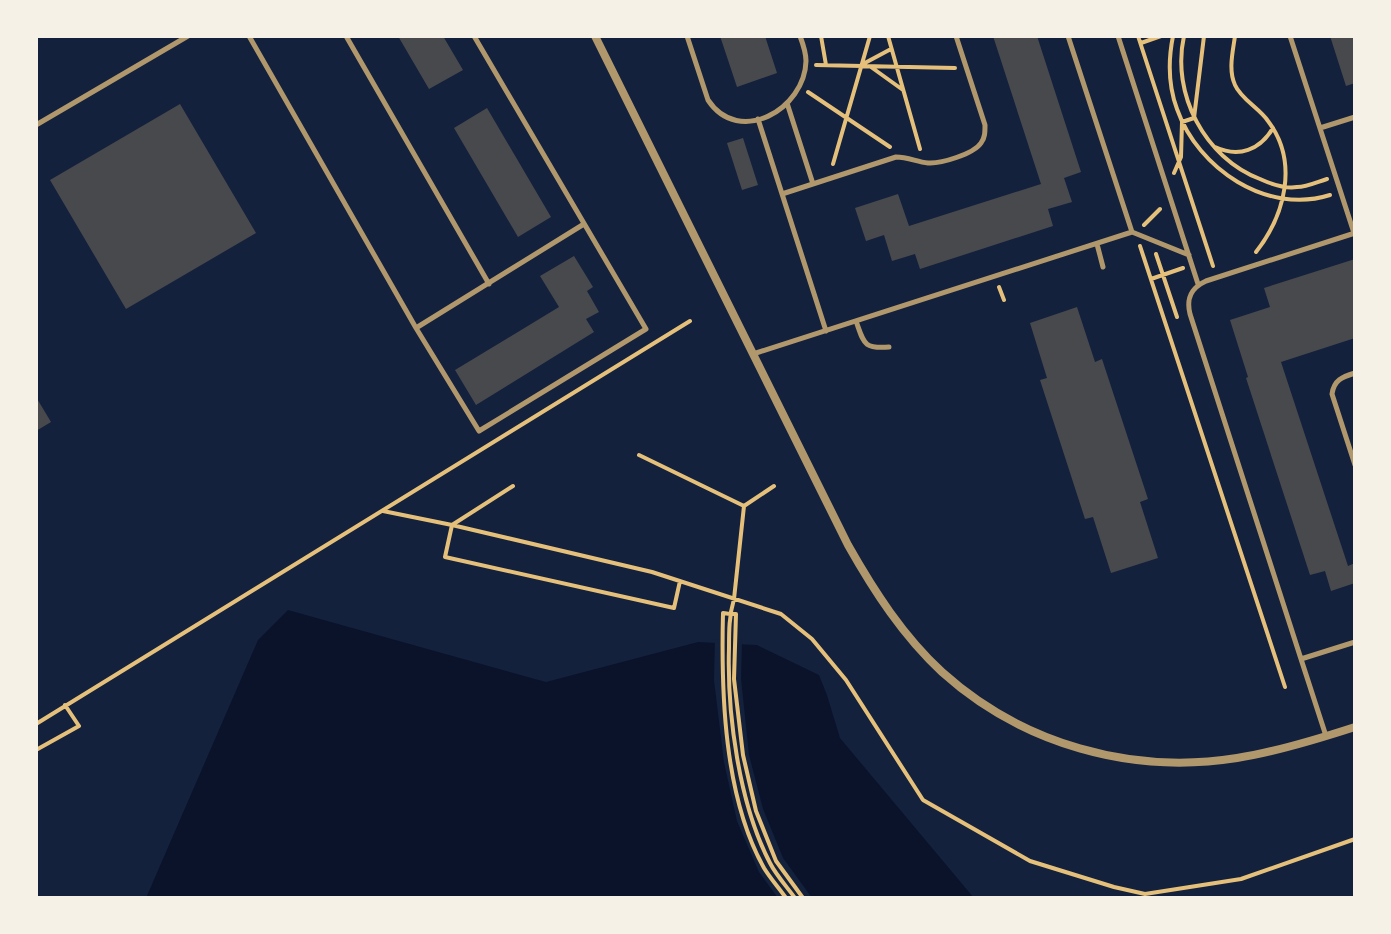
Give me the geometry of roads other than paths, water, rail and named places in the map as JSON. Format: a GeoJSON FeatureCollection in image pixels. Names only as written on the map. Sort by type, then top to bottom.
{"type":"FeatureCollection","features":[{"type":"Feature","properties":{"kind":"street"},"geometry":{"type":"LineString","coordinates":[[595,36],[848,545],[876,593],[931,661],[962,689],[1024,728],[1074,748],[1118,758],[1172,763],[1237,758],[1355,727]]}},
{"type":"Feature","properties":{"kind":"lane"},"geometry":{"type":"LineString","coordinates":[[36,125],[188,36]]}},
{"type":"Feature","properties":{"kind":"lane"},"geometry":{"type":"LineString","coordinates":[[249,36],[416,328],[479,431],[646,329],[474,36]]}},
{"type":"Feature","properties":{"kind":"lane"},"geometry":{"type":"LineString","coordinates":[[346,36],[489,284]]}},
{"type":"Feature","properties":{"kind":"lane"},"geometry":{"type":"LineString","coordinates":[[687,36],[708,100],[727,119],[746,122],[777,112],[799,86],[806,65],[800,36]]}},
{"type":"Feature","properties":{"kind":"lane"},"geometry":{"type":"LineString","coordinates":[[782,194],[896,157],[924,163],[940,162],[971,152],[981,145],[985,125],[956,36]]}},
{"type":"Feature","properties":{"kind":"lane"},"geometry":{"type":"LineString","coordinates":[[1068,36],[1134,233]]}},
{"type":"Feature","properties":{"kind":"lane"},"geometry":{"type":"LineString","coordinates":[[1118,36],[1198,284]]}},
{"type":"Feature","properties":{"kind":"lane"},"geometry":{"type":"LineString","coordinates":[[1290,36],[1354,233],[1198,284],[1188,303],[1326,736]]}},
{"type":"Feature","properties":{"kind":"lane"},"geometry":{"type":"LineString","coordinates":[[787,103],[813,184]]}},
{"type":"Feature","properties":{"kind":"lane"},"geometry":{"type":"LineString","coordinates":[[1320,128],[1355,117]]}},
{"type":"Feature","properties":{"kind":"lane"},"geometry":{"type":"LineString","coordinates":[[758,119],[826,331]]}},
{"type":"Feature","properties":{"kind":"lane"},"geometry":{"type":"LineString","coordinates":[[416,328],[584,224]]}},
{"type":"Feature","properties":{"kind":"lane"},"geometry":{"type":"LineString","coordinates":[[753,354],[1134,233],[1189,255]]}},
{"type":"Feature","properties":{"kind":"lane"},"geometry":{"type":"LineString","coordinates":[[1097,244],[1103,267]]}},
{"type":"Feature","properties":{"kind":"lane"},"geometry":{"type":"LineString","coordinates":[[856,321],[863,342],[875,348],[889,347]]}},
{"type":"Feature","properties":{"kind":"lane"},"geometry":{"type":"LineString","coordinates":[[1355,373],[1338,380],[1332,394],[1355,465]]}},
{"type":"Feature","properties":{"kind":"lane"},"geometry":{"type":"LineString","coordinates":[[1301,659],[1355,642]]}},
{"type":"Feature","properties":{"kind":"water"},"geometry":{"type":"Polygon","coordinates":[[[288,610],[546,682],[698,642],[757,645],[819,675],[840,738],[974,898],[146,898],[258,640],[288,610]]]}}]}
